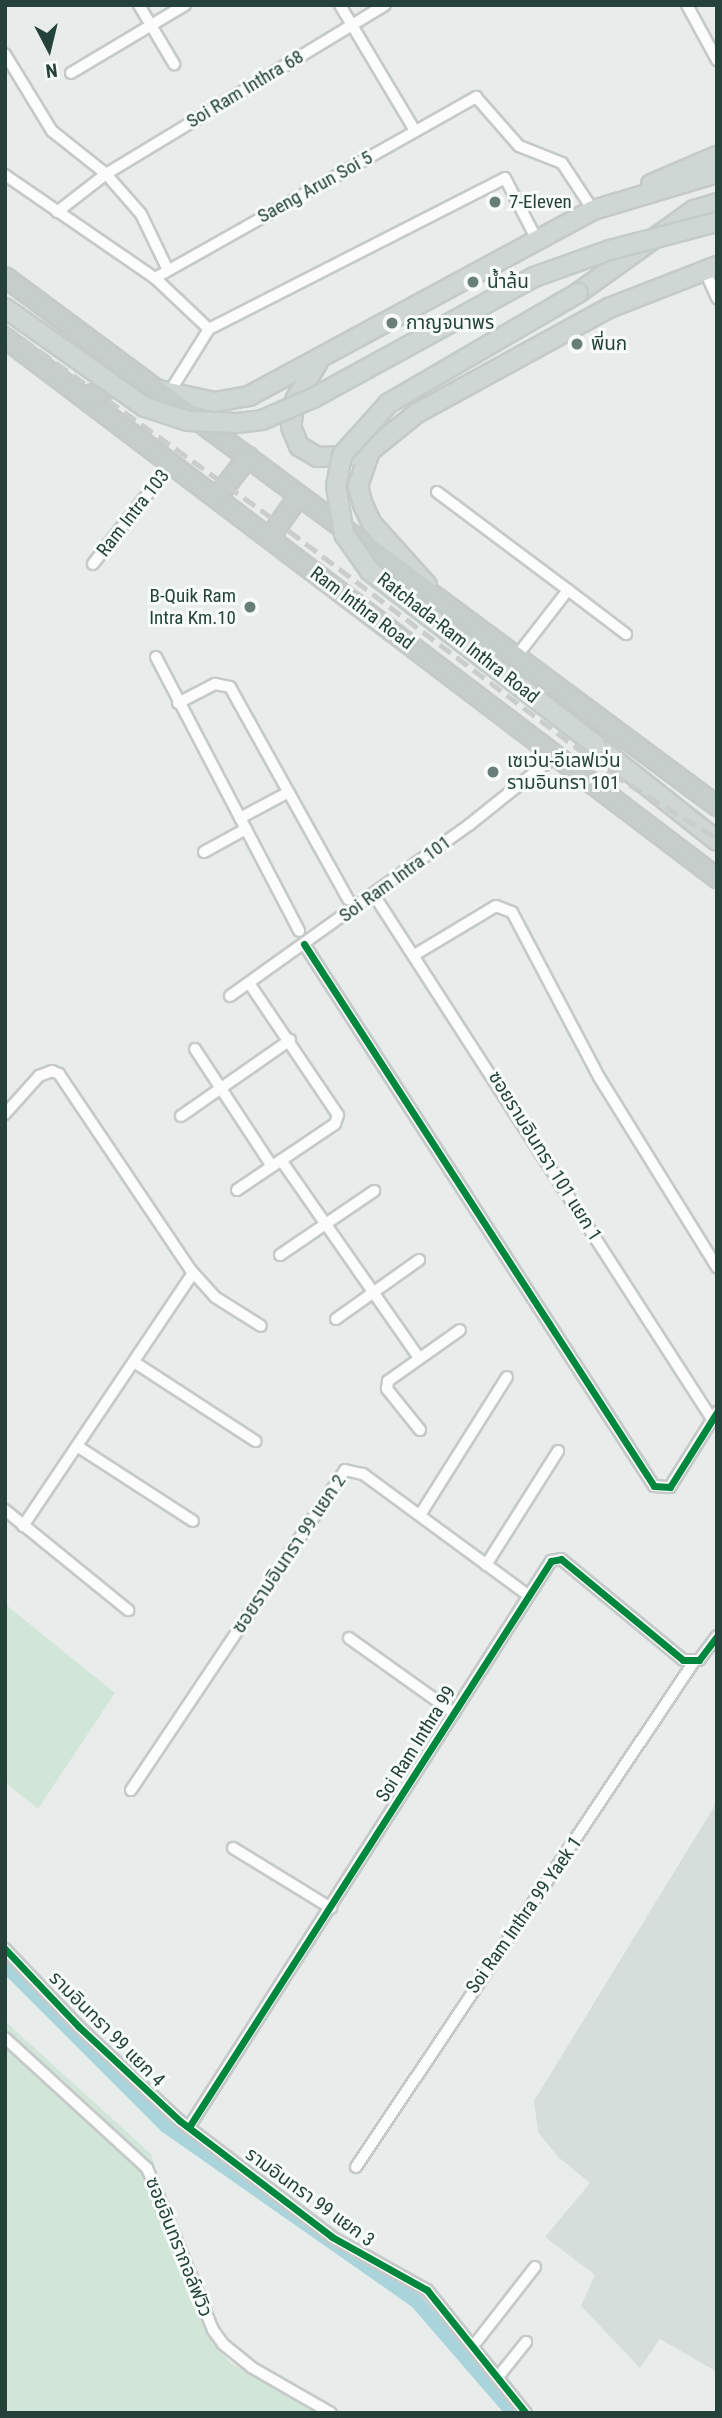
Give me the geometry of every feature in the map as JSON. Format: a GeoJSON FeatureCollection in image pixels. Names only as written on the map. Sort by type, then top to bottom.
{"type":"FeatureCollection","features":[{"type":"Feature","properties":{"kind":"highway"},"geometry":{"type":"LineString","coordinates":[[5,277],[162,391],[298,497],[717,806]]}},
{"type":"Feature","properties":{"kind":"highway","name":"Ram Inthra Road"},"geometry":{"type":"LineString","coordinates":[[5,338],[217,496],[717,878]]}},
{"type":"Feature","properties":{"kind":"highway"},"geometry":{"type":"LineString","coordinates":[[84,397],[116,386],[124,364]]}},
{"type":"Feature","properties":{"kind":"highway"},"geometry":{"type":"LineString","coordinates":[[217,496],[248,457]]}},
{"type":"Feature","properties":{"kind":"highway"},"geometry":{"type":"LineString","coordinates":[[270,537],[298,497]]}},
{"type":"Feature","properties":{"kind":"main road"},"geometry":{"type":"LineString","coordinates":[[162,391],[215,402],[233,401],[270,388],[593,210],[717,156]]}},
{"type":"Feature","properties":{"kind":"main road"},"geometry":{"type":"LineString","coordinates":[[593,210],[717,173]]}},
{"type":"Feature","properties":{"kind":"main road","name":"Ratchada-Ram Inthra Road"},"geometry":{"type":"LineString","coordinates":[[717,201],[694,210],[578,293],[389,403],[342,456],[336,486],[344,534],[370,571],[717,841]]}},
{"type":"Feature","properties":{"kind":"main road"},"geometry":{"type":"LineString","coordinates":[[5,308],[145,407],[188,421],[238,423],[262,420],[313,398],[534,277],[610,250],[717,222]]}},
{"type":"Feature","properties":{"kind":"main road"},"geometry":{"type":"LineString","coordinates":[[319,361],[295,400],[291,427],[299,446],[317,457],[332,459],[370,451],[417,413],[609,308],[711,268]]}},
{"type":"Feature","properties":{"kind":"main road","name":"Ratchada-Ram Inthra Road"},"geometry":{"type":"LineString","coordinates":[[370,451],[358,486],[368,514],[441,601]]}},
{"type":"Feature","properties":{"kind":"street"},"geometry":{"type":"LineString","coordinates":[[139,5],[174,64]]}},
{"type":"Feature","properties":{"kind":"street"},"geometry":{"type":"LineString","coordinates":[[71,73],[185,5]]}},
{"type":"Feature","properties":{"kind":"street"},"geometry":{"type":"LineString","coordinates":[[340,5],[415,131]]}},
{"type":"Feature","properties":{"kind":"street","name":"Soi Ram Inthra 68"},"geometry":{"type":"LineString","coordinates":[[57,212],[106,174],[385,5]]}},
{"type":"Feature","properties":{"kind":"street"},"geometry":{"type":"LineString","coordinates":[[687,5],[717,60]]}},
{"type":"Feature","properties":{"kind":"street"},"geometry":{"type":"LineString","coordinates":[[5,54],[52,131],[106,174],[141,214],[167,268]]}},
{"type":"Feature","properties":{"kind":"street","name":"Saeng Arun Soi 5"},"geometry":{"type":"LineString","coordinates":[[155,278],[167,268],[476,97],[519,146],[562,163],[593,210]]}},
{"type":"Feature","properties":{"kind":"street"},"geometry":{"type":"LineString","coordinates":[[5,175],[155,278],[209,329]]}},
{"type":"Feature","properties":{"kind":"street"},"geometry":{"type":"LineString","coordinates":[[162,391],[209,329],[505,178],[537,240]]}},
{"type":"Feature","properties":{"kind":"street"},"geometry":{"type":"LineString","coordinates":[[711,268],[717,298]]}},
{"type":"Feature","properties":{"kind":"street","name":"Ram Intra 103"},"geometry":{"type":"LineString","coordinates":[[93,564],[172,463]]}},
{"type":"Feature","properties":{"kind":"street"},"geometry":{"type":"LineString","coordinates":[[438,492],[626,634]]}},
{"type":"Feature","properties":{"kind":"street"},"geometry":{"type":"LineString","coordinates":[[516,657],[568,590]]}},
{"type":"Feature","properties":{"kind":"street"},"geometry":{"type":"LineString","coordinates":[[156,657],[178,704],[299,930]]}},
{"type":"Feature","properties":{"kind":"street"},"geometry":{"type":"LineString","coordinates":[[178,704],[215,684],[230,687],[348,899]]}},
{"type":"Feature","properties":{"kind":"street","name":"Soi Ram Intra 101"},"geometry":{"type":"LineString","coordinates":[[230,996],[374,895],[555,755]]}},
{"type":"Feature","properties":{"kind":"street"},"geometry":{"type":"LineString","coordinates":[[240,818],[289,792]]}},
{"type":"Feature","properties":{"kind":"street"},"geometry":{"type":"LineString","coordinates":[[204,852],[246,829]]}},
{"type":"Feature","properties":{"kind":"street","name":"ซอยรามอินทรา 101 แยก 1"},"geometry":{"type":"LineString","coordinates":[[374,895],[416,954],[715,1416]]}},
{"type":"Feature","properties":{"kind":"street"},"geometry":{"type":"LineString","coordinates":[[416,954],[496,906],[512,912],[593,1068],[717,1267]]}},
{"type":"Feature","properties":{"kind":"street"},"geometry":{"type":"LineString","coordinates":[[304,944],[654,1486],[670,1487],[715,1416]]}},
{"type":"Feature","properties":{"kind":"street"},"geometry":{"type":"LineString","coordinates":[[237,1190],[335,1124],[338,1115],[290,1040],[249,983]]}},
{"type":"Feature","properties":{"kind":"street"},"geometry":{"type":"LineString","coordinates":[[181,1116],[290,1040]]}},
{"type":"Feature","properties":{"kind":"street"},"geometry":{"type":"LineString","coordinates":[[195,1049],[221,1088],[326,1225],[419,1358]]}},
{"type":"Feature","properties":{"kind":"street"},"geometry":{"type":"LineString","coordinates":[[5,1114],[39,1076],[51,1070],[59,1074],[193,1273],[215,1297],[261,1326]]}},
{"type":"Feature","properties":{"kind":"street"},"geometry":{"type":"LineString","coordinates":[[280,1255],[374,1191]]}},
{"type":"Feature","properties":{"kind":"street"},"geometry":{"type":"LineString","coordinates":[[336,1319],[419,1260]]}},
{"type":"Feature","properties":{"kind":"street"},"geometry":{"type":"LineString","coordinates":[[23,1526],[193,1273]]}},
{"type":"Feature","properties":{"kind":"street"},"geometry":{"type":"LineString","coordinates":[[420,1430],[387,1385],[419,1358],[460,1330]]}},
{"type":"Feature","properties":{"kind":"street"},"geometry":{"type":"LineString","coordinates":[[134,1362],[255,1441]]}},
{"type":"Feature","properties":{"kind":"street"},"geometry":{"type":"LineString","coordinates":[[419,1515],[507,1377]]}},
{"type":"Feature","properties":{"kind":"street"},"geometry":{"type":"LineString","coordinates":[[77,1446],[193,1521]]}},
{"type":"Feature","properties":{"kind":"street"},"geometry":{"type":"LineString","coordinates":[[486,1565],[558,1451]]}},
{"type":"Feature","properties":{"kind":"street","name":"ซอยรามอินทรา 99 แยก 2"},"geometry":{"type":"LineString","coordinates":[[131,1790],[345,1470],[363,1474],[528,1595]]}},
{"type":"Feature","properties":{"kind":"street"},"geometry":{"type":"LineString","coordinates":[[5,1510],[128,1610]]}},
{"type":"Feature","properties":{"kind":"street","name":"Soi Ram Inthra 99"},"geometry":{"type":"LineString","coordinates":[[189,2127],[551,1561],[561,1559],[673,1652],[693,1663]]}},
{"type":"Feature","properties":{"kind":"street"},"geometry":{"type":"LineString","coordinates":[[693,1663],[717,1636]]}},
{"type":"Feature","properties":{"kind":"street"},"geometry":{"type":"LineString","coordinates":[[349,1638],[454,1713]]}},
{"type":"Feature","properties":{"kind":"street","name":"Soi Ram Inthra 99 Yaek 1"},"geometry":{"type":"LineString","coordinates":[[356,2167],[693,1663]]}},
{"type":"Feature","properties":{"kind":"street"},"geometry":{"type":"LineString","coordinates":[[233,1848],[331,1908]]}},
{"type":"Feature","properties":{"kind":"street","name":"รามอินทรา 99 แยก 4"},"geometry":{"type":"LineString","coordinates":[[5,1949],[78,2026],[189,2127]]}},
{"type":"Feature","properties":{"kind":"street","name":"ซอยอินทรากอล์ฟวิว"},"geometry":{"type":"LineString","coordinates":[[5,2038],[147,2168],[213,2330],[223,2344],[251,2368],[331,2413]]}},
{"type":"Feature","properties":{"kind":"street","name":"รามอินทรา 99 แยก 3"},"geometry":{"type":"LineString","coordinates":[[189,2127],[332,2236],[427,2290],[474,2345],[526,2413]]}},
{"type":"Feature","properties":{"kind":"street"},"geometry":{"type":"LineString","coordinates":[[474,2345],[535,2267]]}},
{"type":"Feature","properties":{"kind":"street"},"geometry":{"type":"LineString","coordinates":[[498,2377],[526,2342]]}},
{"type":"Feature","properties":{"kind":"shaded area"},"geometry":{"type":"Polygon","coordinates":[[[717,1802],[717,2372],[660,2339],[640,2368],[581,2306],[595,2275],[545,2237],[590,2183],[558,2157],[538,2132],[534,2101],[717,1802]]]}},
{"type":"Feature","properties":{"kind":"green space"},"geometry":{"type":"Polygon","coordinates":[[[5,1604],[115,1693],[38,1809],[5,1782],[5,1604]]]}},
{"type":"Feature","properties":{"kind":"green space"},"geometry":{"type":"Polygon","coordinates":[[[5,2021],[151,2154],[212,2343],[231,2363],[318,2413],[5,2413],[5,2021]]]}},
{"type":"Feature","properties":{"kind":"waterway"},"geometry":{"type":"LineString","coordinates":[[5,1965],[166,2126],[417,2302],[513,2413]]}},
{"type":"Feature","properties":{"kind":"railway"},"geometry":{"type":"LineString","coordinates":[[5,326],[272,518],[612,774],[717,838]]}},
{"type":"Feature","properties":{"kind":"cycle path"},"geometry":{"type":"LineString","coordinates":[[304,944],[654,1486],[670,1487],[717,1412]]}},
{"type":"Feature","properties":{"kind":"cycle path"},"geometry":{"type":"LineString","coordinates":[[189,2127],[551,1561],[561,1559],[683,1660],[699,1660],[717,1636]]}},
{"type":"Feature","properties":{"kind":"cycle path"},"geometry":{"type":"LineString","coordinates":[[5,1949],[78,2026],[180,2121],[332,2237],[427,2290],[526,2413]]}},
{"type":"Feature","properties":{"kind":"place","name":"7-Eleven"},"geometry":{"type":"Point","coordinates":[495,202]}},
{"type":"Feature","properties":{"kind":"place","name":"น้ำล้น"},"geometry":{"type":"Point","coordinates":[473,282]}},
{"type":"Feature","properties":{"kind":"place","name":"กาญจนาพร"},"geometry":{"type":"Point","coordinates":[392,323]}},
{"type":"Feature","properties":{"kind":"place","name":"พี่นก"},"geometry":{"type":"Point","coordinates":[577,344]}},
{"type":"Feature","properties":{"kind":"place","name":"B-Quik Ram Intra Km.10"},"geometry":{"type":"Point","coordinates":[250,607]}},
{"type":"Feature","properties":{"kind":"place","name":"เซเว่น-อีเลฟเว่น รามอินทรา 101"},"geometry":{"type":"Point","coordinates":[493,772]}}]}
